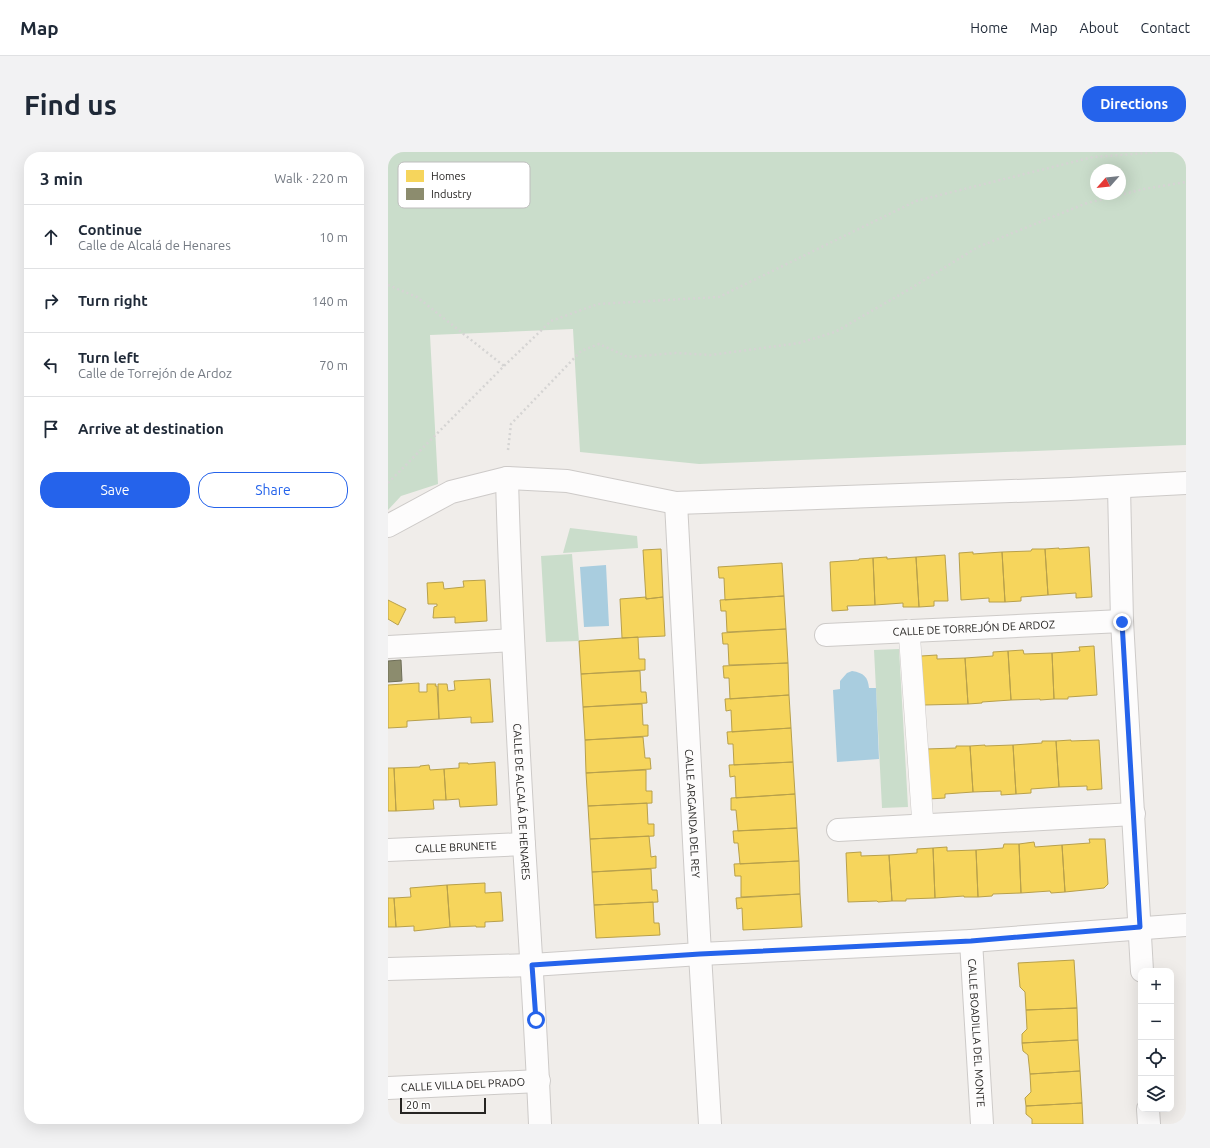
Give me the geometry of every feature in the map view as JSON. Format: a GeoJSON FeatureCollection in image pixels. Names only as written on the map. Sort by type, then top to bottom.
{"type":"FeatureCollection","features":[{"type":"Feature","properties":{"kind":"street"},"geometry":{"type":"LineString","coordinates":[[388,526],[451,492],[507,478],[567,481],[676,503],[1119,487],[1186,483]]}},
{"type":"Feature","properties":{"kind":"street","name":"CALLE DE ALCALÁ DE HENARES"},"geometry":{"type":"LineString","coordinates":[[507,478],[513,640],[540,1124]]}},
{"type":"Feature","properties":{"kind":"street"},"geometry":{"type":"LineString","coordinates":[[1119,487],[1122,622],[1142,968]]}},
{"type":"Feature","properties":{"kind":"street","name":"CALLE ARGANDA DEL REY"},"geometry":{"type":"LineString","coordinates":[[676,503],[710,1124]]}},
{"type":"Feature","properties":{"kind":"street","name":"CALLE DE TORREJÓN DE ARDOZ"},"geometry":{"type":"LineString","coordinates":[[826,635],[909,630],[1122,622]]}},
{"type":"Feature","properties":{"kind":"street"},"geometry":{"type":"LineString","coordinates":[[909,630],[923,826]]}},
{"type":"Feature","properties":{"kind":"street"},"geometry":{"type":"LineString","coordinates":[[388,647],[513,640]]}},
{"type":"Feature","properties":{"kind":"street"},"geometry":{"type":"LineString","coordinates":[[838,830],[1134,814]]}},
{"type":"Feature","properties":{"kind":"street","name":"CALLE BRUNETE"},"geometry":{"type":"LineString","coordinates":[[388,850],[524,844]]}},
{"type":"Feature","properties":{"kind":"street"},"geometry":{"type":"LineString","coordinates":[[388,969],[532,965],[700,954],[971,941],[1140,927],[1186,925]]}},
{"type":"Feature","properties":{"kind":"street","name":"CALLE BOADILLA DEL MONTE"},"geometry":{"type":"LineString","coordinates":[[971,941],[982,1124]]}},
{"type":"Feature","properties":{"kind":"street","name":"CALLE VILLA DEL PRADO"},"geometry":{"type":"LineString","coordinates":[[388,1088],[538,1080]]}},
{"type":"Feature","properties":{"kind":"street"},"geometry":{"type":"LineString","coordinates":[[1148,1112],[1149,1124]]}},
{"type":"Feature","properties":{"kind":"path"},"geometry":{"type":"LineString","coordinates":[[388,482],[551,321],[598,304],[719,297],[916,201],[1093,157],[1159,152]]}},
{"type":"Feature","properties":{"kind":"path"},"geometry":{"type":"LineString","coordinates":[[508,450],[511,424],[581,351],[599,344],[628,357],[676,353],[711,355],[799,343],[835,332],[978,247],[1087,203],[1144,189],[1186,182]]}},
{"type":"Feature","properties":{"kind":"path"},"geometry":{"type":"LineString","coordinates":[[388,285],[417,297],[504,366]]}},
{"type":"Feature","properties":{"kind":"green space"},"geometry":{"type":"Polygon","coordinates":[[[388,152],[1186,152],[1186,445],[699,464],[580,452],[573,329],[430,335],[438,484],[401,496],[388,510],[388,152]]]}},
{"type":"Feature","properties":{"kind":"green space"},"geometry":{"type":"Polygon","coordinates":[[[570,528],[637,536],[638,548],[563,553],[570,528]]]}},
{"type":"Feature","properties":{"kind":"green space"},"geometry":{"type":"Polygon","coordinates":[[[572,554],[579,641],[546,642],[541,556],[572,554]]]}},
{"type":"Feature","properties":{"kind":"green space"},"geometry":{"type":"Polygon","coordinates":[[[899,649],[908,807],[882,808],[874,650],[899,649]]]}},
{"type":"Feature","properties":{"kind":"water"},"geometry":{"type":"Polygon","coordinates":[[[606,565],[609,626],[584,627],[580,567],[606,565]]]}},
{"type":"Feature","properties":{"kind":"water"},"geometry":{"type":"Polygon","coordinates":[[[852,671],[865,676],[868,681],[869,688],[876,688],[879,759],[837,762],[833,690],[840,689],[840,681],[847,673],[852,671]]]}},
{"type":"Feature","properties":{"kind":"building: Homes"},"geometry":{"type":"Polygon","coordinates":[[[1089,547],[1092,597],[1076,598],[1076,593],[1048,595],[1045,549],[1089,547]]]}},
{"type":"Feature","properties":{"kind":"building: Homes"},"geometry":{"type":"Polygon","coordinates":[[[661,549],[663,597],[646,599],[643,550],[661,549]]]}},
{"type":"Feature","properties":{"kind":"building: Homes"},"geometry":{"type":"Polygon","coordinates":[[[1032,549],[1045,549],[1048,595],[1021,597],[1021,601],[1005,602],[1002,552],[1031,551],[1032,549]]]}},
{"type":"Feature","properties":{"kind":"building: Homes"},"geometry":{"type":"Polygon","coordinates":[[[973,552],[973,554],[1002,552],[1005,602],[989,602],[989,598],[961,600],[959,553],[973,552]]]}},
{"type":"Feature","properties":{"kind":"building: Homes"},"geometry":{"type":"Polygon","coordinates":[[[945,555],[948,601],[934,601],[934,606],[919,607],[916,557],[945,555]]]}},
{"type":"Feature","properties":{"kind":"building: Homes"},"geometry":{"type":"Polygon","coordinates":[[[887,557],[887,559],[916,557],[919,607],[903,607],[903,603],[875,605],[873,558],[887,557]]]}},
{"type":"Feature","properties":{"kind":"building: Homes"},"geometry":{"type":"Polygon","coordinates":[[[873,558],[875,605],[847,606],[848,610],[832,611],[830,562],[873,558]]]}},
{"type":"Feature","properties":{"kind":"building: Homes"},"geometry":{"type":"Polygon","coordinates":[[[782,563],[784,596],[725,600],[724,578],[719,578],[718,567],[782,563]]]}},
{"type":"Feature","properties":{"kind":"building: Homes"},"geometry":{"type":"Polygon","coordinates":[[[485,580],[487,621],[455,623],[455,617],[433,618],[434,607],[437,606],[437,604],[428,604],[427,583],[443,582],[444,589],[464,587],[463,581],[485,580]]]}},
{"type":"Feature","properties":{"kind":"building: Homes"},"geometry":{"type":"Polygon","coordinates":[[[784,596],[786,629],[727,632],[726,611],[721,611],[720,600],[784,596]]]}},
{"type":"Feature","properties":{"kind":"building: Homes"},"geometry":{"type":"Polygon","coordinates":[[[646,597],[646,599],[663,597],[665,636],[622,638],[620,599],[646,597]]]}},
{"type":"Feature","properties":{"kind":"building: Homes"},"geometry":{"type":"Polygon","coordinates":[[[388,600],[406,609],[398,625],[388,619],[388,600]]]}},
{"type":"Feature","properties":{"kind":"building: Homes"},"geometry":{"type":"Polygon","coordinates":[[[786,629],[788,663],[729,665],[728,644],[723,644],[722,633],[786,629]]]}},
{"type":"Feature","properties":{"kind":"building: Homes"},"geometry":{"type":"Polygon","coordinates":[[[638,637],[639,659],[645,659],[645,670],[581,674],[579,641],[638,637]]]}},
{"type":"Feature","properties":{"kind":"building: Homes"},"geometry":{"type":"Polygon","coordinates":[[[1094,646],[1097,695],[1068,697],[1068,699],[1054,699],[1052,653],[1080,651],[1079,647],[1094,646]]]}},
{"type":"Feature","properties":{"kind":"building: Homes"},"geometry":{"type":"Polygon","coordinates":[[[1023,650],[1024,654],[1052,653],[1054,699],[1011,700],[1008,651],[1023,650]]]}},
{"type":"Feature","properties":{"kind":"building: Homes"},"geometry":{"type":"Polygon","coordinates":[[[1008,651],[1011,700],[968,704],[965,658],[993,656],[993,652],[1008,651]]]}},
{"type":"Feature","properties":{"kind":"building: Homes"},"geometry":{"type":"Polygon","coordinates":[[[937,655],[937,659],[965,658],[968,704],[924,705],[921,656],[937,655]]]}},
{"type":"Feature","properties":{"kind":"building: Homes"},"geometry":{"type":"Polygon","coordinates":[[[788,663],[789,695],[730,699],[729,678],[724,678],[723,666],[788,663]]]}},
{"type":"Feature","properties":{"kind":"building: Homes"},"geometry":{"type":"Polygon","coordinates":[[[640,671],[641,692],[646,692],[647,703],[583,707],[581,674],[640,671]]]}},
{"type":"Feature","properties":{"kind":"building: Homes"},"geometry":{"type":"Polygon","coordinates":[[[490,679],[493,722],[471,723],[471,717],[439,719],[438,684],[447,684],[448,691],[455,690],[454,681],[490,679]]]}},
{"type":"Feature","properties":{"kind":"building: Homes"},"geometry":{"type":"Polygon","coordinates":[[[419,683],[419,692],[427,692],[427,684],[436,684],[439,719],[407,721],[407,727],[388,728],[388,685],[419,683]]]}},
{"type":"Feature","properties":{"kind":"building: Homes"},"geometry":{"type":"Polygon","coordinates":[[[789,695],[791,728],[732,732],[731,710],[726,711],[725,699],[789,695]]]}},
{"type":"Feature","properties":{"kind":"building: Homes"},"geometry":{"type":"Polygon","coordinates":[[[642,704],[643,725],[648,725],[648,736],[585,740],[583,707],[642,704]]]}},
{"type":"Feature","properties":{"kind":"building: Homes"},"geometry":{"type":"Polygon","coordinates":[[[791,728],[793,762],[734,765],[733,744],[728,744],[727,732],[791,728]]]}},
{"type":"Feature","properties":{"kind":"building: Homes"},"geometry":{"type":"Polygon","coordinates":[[[643,737],[645,758],[650,758],[651,769],[586,773],[585,740],[643,737]]]}},
{"type":"Feature","properties":{"kind":"building: Homes"},"geometry":{"type":"Polygon","coordinates":[[[1099,740],[1102,789],[1087,790],[1087,786],[1059,787],[1056,741],[1099,740]]]}},
{"type":"Feature","properties":{"kind":"building: Homes"},"geometry":{"type":"Polygon","coordinates":[[[1042,741],[1056,741],[1059,787],[1031,789],[1031,793],[1016,794],[1013,745],[1042,743],[1042,741]]]}},
{"type":"Feature","properties":{"kind":"building: Homes"},"geometry":{"type":"Polygon","coordinates":[[[1013,745],[1016,794],[1001,795],[1001,791],[973,792],[970,746],[1013,745]]]}},
{"type":"Feature","properties":{"kind":"building: Homes"},"geometry":{"type":"Polygon","coordinates":[[[956,746],[970,746],[973,792],[945,794],[945,798],[929,799],[926,749],[956,748],[956,746]]]}},
{"type":"Feature","properties":{"kind":"building: Homes"},"geometry":{"type":"Polygon","coordinates":[[[495,762],[497,805],[460,807],[459,799],[446,800],[444,769],[459,768],[459,763],[468,764],[495,762]]]}},
{"type":"Feature","properties":{"kind":"building: Homes"},"geometry":{"type":"Polygon","coordinates":[[[793,762],[795,794],[736,798],[735,776],[730,777],[729,765],[793,762]]]}},
{"type":"Feature","properties":{"kind":"building: Homes"},"geometry":{"type":"Polygon","coordinates":[[[429,765],[430,770],[444,769],[446,800],[433,800],[434,809],[396,811],[394,768],[420,767],[429,765]]]}},
{"type":"Feature","properties":{"kind":"building: Homes"},"geometry":{"type":"Polygon","coordinates":[[[388,768],[394,768],[396,811],[388,811],[388,768]]]}},
{"type":"Feature","properties":{"kind":"building: Homes"},"geometry":{"type":"Polygon","coordinates":[[[646,770],[646,791],[652,791],[652,803],[588,806],[586,773],[646,770]]]}},
{"type":"Feature","properties":{"kind":"building: Homes"},"geometry":{"type":"Polygon","coordinates":[[[795,794],[797,828],[738,831],[736,810],[731,810],[731,798],[795,794]]]}},
{"type":"Feature","properties":{"kind":"building: Homes"},"geometry":{"type":"Polygon","coordinates":[[[647,803],[648,824],[654,824],[654,836],[590,839],[588,806],[647,803]]]}},
{"type":"Feature","properties":{"kind":"building: Homes"},"geometry":{"type":"Polygon","coordinates":[[[797,828],[799,861],[740,864],[738,843],[734,843],[733,831],[797,828]]]}},
{"type":"Feature","properties":{"kind":"building: Homes"},"geometry":{"type":"Polygon","coordinates":[[[649,836],[651,857],[656,856],[656,868],[592,872],[590,839],[649,836]]]}},
{"type":"Feature","properties":{"kind":"building: Homes"},"geometry":{"type":"Polygon","coordinates":[[[1089,839],[1105,839],[1108,884],[1104,888],[1065,892],[1062,845],[1090,843],[1089,839]]]}},
{"type":"Feature","properties":{"kind":"building: Homes"},"geometry":{"type":"Polygon","coordinates":[[[1034,842],[1035,847],[1062,845],[1065,892],[1051,893],[1050,891],[1021,893],[1019,844],[1034,842]]]}},
{"type":"Feature","properties":{"kind":"building: Homes"},"geometry":{"type":"Polygon","coordinates":[[[1004,844],[1019,844],[1021,893],[993,894],[992,896],[978,897],[976,850],[1003,848],[1004,844]]]}},
{"type":"Feature","properties":{"kind":"building: Homes"},"geometry":{"type":"Polygon","coordinates":[[[947,847],[947,851],[976,850],[978,897],[964,896],[935,898],[933,848],[947,847]]]}},
{"type":"Feature","properties":{"kind":"building: Homes"},"geometry":{"type":"Polygon","coordinates":[[[933,848],[935,898],[892,901],[889,855],[917,853],[917,849],[933,848]]]}},
{"type":"Feature","properties":{"kind":"building: Homes"},"geometry":{"type":"Polygon","coordinates":[[[861,852],[861,856],[889,855],[892,901],[848,902],[846,853],[861,852]]]}},
{"type":"Feature","properties":{"kind":"building: Homes"},"geometry":{"type":"Polygon","coordinates":[[[799,861],[800,894],[741,897],[741,876],[735,876],[734,864],[799,861]]]}},
{"type":"Feature","properties":{"kind":"building: Homes"},"geometry":{"type":"Polygon","coordinates":[[[651,869],[652,890],[657,890],[658,902],[594,905],[592,872],[651,869]]]}},
{"type":"Feature","properties":{"kind":"building: Homes"},"geometry":{"type":"Polygon","coordinates":[[[485,883],[485,893],[501,892],[503,921],[485,922],[485,927],[450,927],[447,885],[485,883]]]}},
{"type":"Feature","properties":{"kind":"building: Homes"},"geometry":{"type":"Polygon","coordinates":[[[447,885],[450,927],[414,931],[414,926],[396,927],[394,898],[411,897],[410,888],[447,885]]]}},
{"type":"Feature","properties":{"kind":"building: Homes"},"geometry":{"type":"Polygon","coordinates":[[[800,894],[802,927],[743,930],[742,908],[737,909],[736,898],[800,894]]]}},
{"type":"Feature","properties":{"kind":"building: Homes"},"geometry":{"type":"Polygon","coordinates":[[[388,898],[394,898],[396,927],[388,927],[388,898]]]}},
{"type":"Feature","properties":{"kind":"building: Homes"},"geometry":{"type":"Polygon","coordinates":[[[653,902],[654,923],[659,923],[660,935],[596,938],[594,905],[653,902]]]}},
{"type":"Feature","properties":{"kind":"building: Homes"},"geometry":{"type":"Polygon","coordinates":[[[1074,960],[1077,1008],[1026,1010],[1025,992],[1020,987],[1018,963],[1074,960]]]}},
{"type":"Feature","properties":{"kind":"building: Homes"},"geometry":{"type":"Polygon","coordinates":[[[1077,1008],[1078,1040],[1022,1043],[1022,1034],[1027,1029],[1026,1010],[1077,1008]]]}},
{"type":"Feature","properties":{"kind":"building: Homes"},"geometry":{"type":"Polygon","coordinates":[[[1078,1040],[1080,1071],[1030,1074],[1028,1055],[1023,1051],[1022,1043],[1078,1040]]]}},
{"type":"Feature","properties":{"kind":"building: Homes"},"geometry":{"type":"Polygon","coordinates":[[[1080,1071],[1082,1103],[1026,1106],[1025,1098],[1031,1092],[1030,1074],[1080,1071]]]}},
{"type":"Feature","properties":{"kind":"building: Homes"},"geometry":{"type":"Polygon","coordinates":[[[1082,1103],[1083,1124],[1032,1124],[1032,1119],[1026,1114],[1026,1106],[1082,1103]]]}},
{"type":"Feature","properties":{"kind":"building: Industry"},"geometry":{"type":"Polygon","coordinates":[[[401,660],[402,681],[388,682],[388,661],[401,660]]]}},
{"type":"Feature","properties":{"kind":"route"},"geometry":{"type":"LineString","coordinates":[[536,1020],[532,965],[700,954],[971,941],[1140,927],[1122,622]]}}]}
